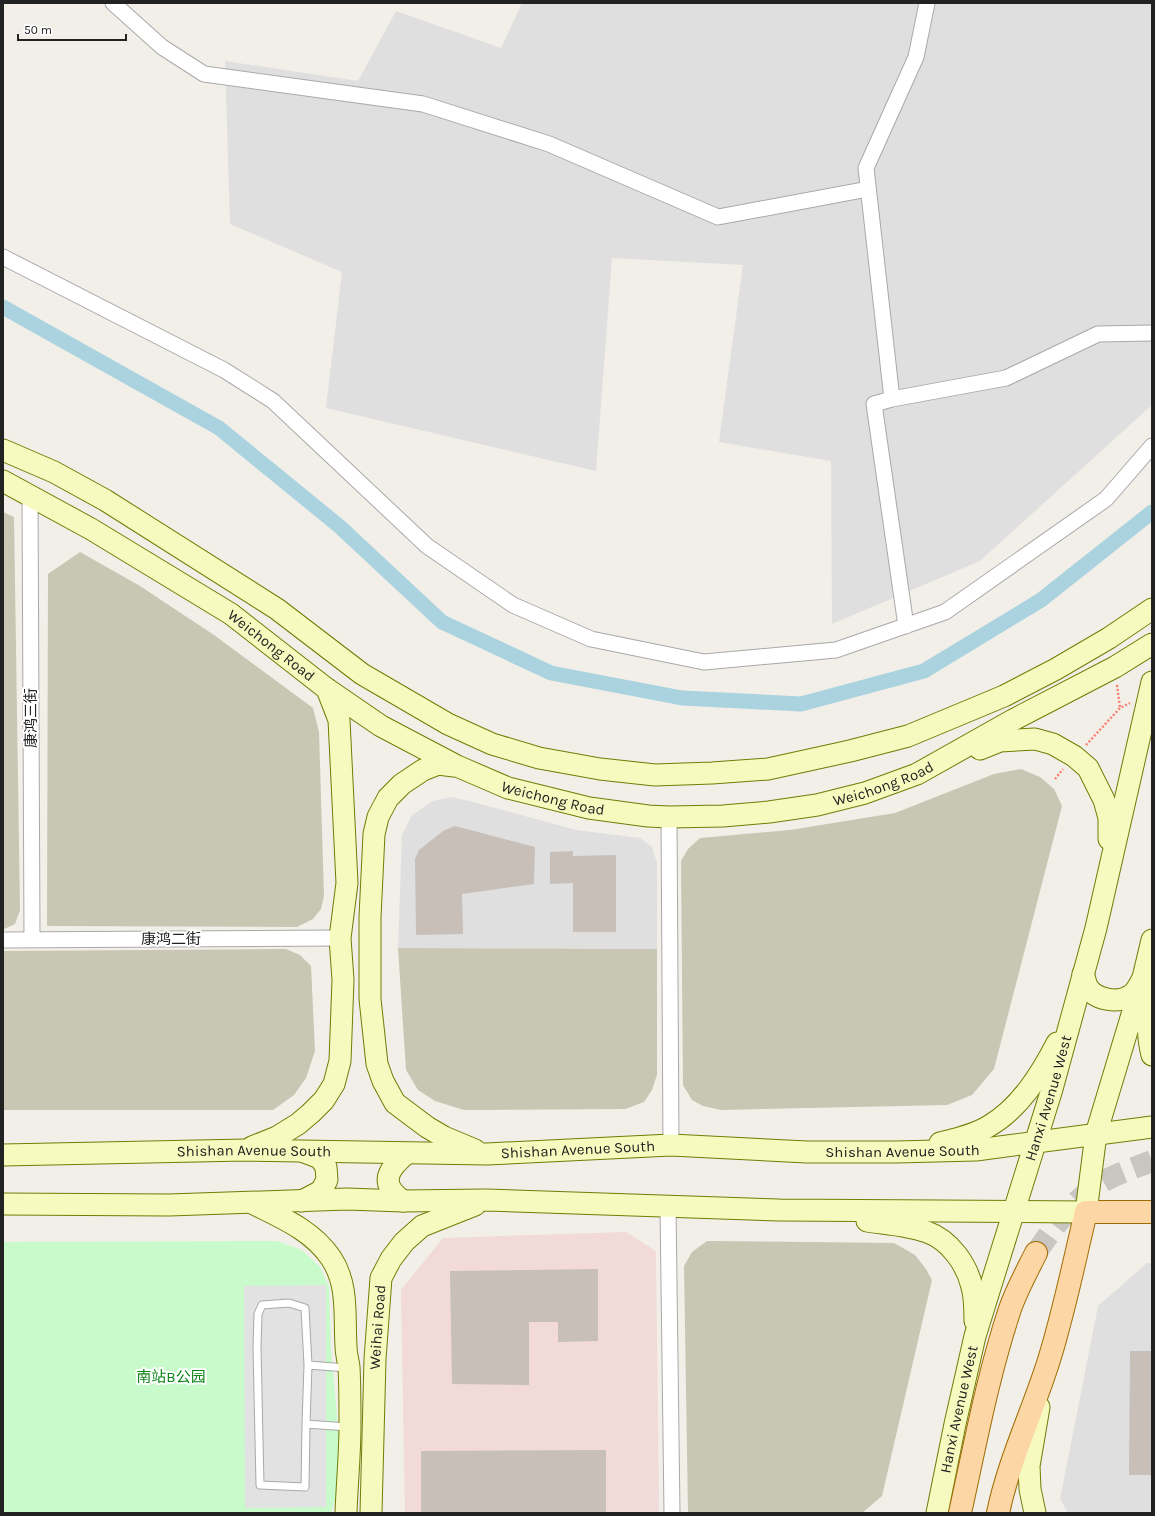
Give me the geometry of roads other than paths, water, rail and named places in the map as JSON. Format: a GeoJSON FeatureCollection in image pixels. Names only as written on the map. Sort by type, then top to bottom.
{"type":"FeatureCollection","features":[{"type":"Feature","properties":{"kind":"main road","name":"Weichong Road"},"geometry":{"type":"LineString","coordinates":[[3,450],[54,472],[105,500],[276,609],[362,674],[448,724],[492,744],[539,758],[600,769],[655,775],[712,773],[768,768],[908,736],[1004,696],[1056,669],[1109,638],[1152,609]]}},
{"type":"Feature","properties":{"kind":"main road","name":"Weichong Road"},"geometry":{"type":"LineString","coordinates":[[3,481],[91,528],[232,614],[327,689],[381,726],[457,766],[508,788],[589,808],[648,816],[723,816],[769,812],[817,804],[865,793],[917,774],[1013,720],[1115,667],[1152,644]]}},
{"type":"Feature","properties":{"kind":"main road","name":"Hanxi Avenue West"},"geometry":{"type":"LineString","coordinates":[[937,1513],[975,1336],[1052,1089],[1077,999],[1096,928],[1151,686]]}},
{"type":"Feature","properties":{"kind":"main road"},"geometry":{"type":"LineString","coordinates":[[327,689],[339,720],[347,883],[340,938],[343,980],[347,1007],[350,1016],[355,1021],[359,1022],[366,1020],[370,1014],[370,917],[374,834],[378,817],[388,798],[402,784],[423,770],[438,764],[457,766]]}},
{"type":"Feature","properties":{"kind":"main road"},"geometry":{"type":"LineString","coordinates":[[1004,696],[1015,695],[1021,697],[1024,704],[1021,711],[1013,720]]}},
{"type":"Feature","properties":{"kind":"main road"},"geometry":{"type":"LineString","coordinates":[[917,774],[1000,741],[1035,738],[1053,744],[1074,756],[1088,768],[1104,800],[1109,818],[1104,888],[1096,928]]}},
{"type":"Feature","properties":{"kind":"main road"},"geometry":{"type":"LineString","coordinates":[[1134,758],[1145,745],[1152,741]]}},
{"type":"Feature","properties":{"kind":"main road"},"geometry":{"type":"LineString","coordinates":[[347,883],[350,876],[354,873],[360,875],[364,882],[364,895],[370,917]]}},
{"type":"Feature","properties":{"kind":"main road"},"geometry":{"type":"LineString","coordinates":[[1035,1513],[1030,1489],[1029,1466],[1049,1360],[1086,1212],[1096,1134],[1143,978],[1150,946]]}},
{"type":"Feature","properties":{"kind":"main road"},"geometry":{"type":"LineString","coordinates":[[1150,946],[1147,1018],[1148,1041],[1152,1055]]}},
{"type":"Feature","properties":{"kind":"main road"},"geometry":{"type":"LineString","coordinates":[[1083,974],[1087,986],[1092,992],[1102,998],[1116,1000],[1133,994],[1143,978]]}},
{"type":"Feature","properties":{"kind":"main road"},"geometry":{"type":"LineString","coordinates":[[246,1150],[277,1137],[298,1124],[324,1100],[334,1084],[340,1061],[343,980]]}},
{"type":"Feature","properties":{"kind":"main road"},"geometry":{"type":"LineString","coordinates":[[370,999],[377,1064],[383,1081],[395,1103],[427,1128],[470,1149],[487,1154]]}},
{"type":"Feature","properties":{"kind":"main road"},"geometry":{"type":"LineString","coordinates":[[896,1152],[924,1147],[974,1133],[988,1127],[1002,1118],[1021,1098],[1042,1068],[1065,1026],[1077,999]]}},
{"type":"Feature","properties":{"kind":"main road","name":"Shishan Avenue South"},"geometry":{"type":"LineString","coordinates":[[3,1155],[246,1150],[406,1154],[487,1154],[671,1146],[808,1152],[896,1152],[976,1150],[1152,1127]]}},
{"type":"Feature","properties":{"kind":"main road"},"geometry":{"type":"LineString","coordinates":[[302,1201],[321,1191],[327,1180],[326,1167],[320,1158],[304,1152]]}},
{"type":"Feature","properties":{"kind":"main road"},"geometry":{"type":"LineString","coordinates":[[403,1201],[393,1194],[389,1186],[389,1174],[394,1164],[406,1154]]}},
{"type":"Feature","properties":{"kind":"main road"},"geometry":{"type":"LineString","coordinates":[[3,1204],[169,1205],[347,1199],[403,1201],[486,1200],[779,1210],[1152,1212]]}},
{"type":"Feature","properties":{"kind":"main road","name":"Weihai Road"},"geometry":{"type":"LineString","coordinates":[[371,1513],[375,1359],[381,1278],[391,1259],[404,1242],[422,1226],[486,1200]]}},
{"type":"Feature","properties":{"kind":"main road"},"geometry":{"type":"LineString","coordinates":[[250,1202],[288,1220],[313,1238],[332,1259],[343,1284],[346,1314],[346,1346],[349,1368],[350,1427],[346,1513]]}},
{"type":"Feature","properties":{"kind":"main road"},"geometry":{"type":"LineString","coordinates":[[779,1210],[910,1227],[929,1232],[944,1242],[957,1256],[966,1271],[972,1287],[975,1305],[975,1336]]}},
{"type":"Feature","properties":{"kind":"main road"},"geometry":{"type":"LineString","coordinates":[[960,1513],[1000,1345],[1011,1308],[1022,1280],[1036,1253]]}},
{"type":"Feature","properties":{"kind":"main road"},"geometry":{"type":"LineString","coordinates":[[346,1346],[349,1340],[354,1338],[362,1338],[366,1341],[375,1359]]}},
{"type":"Feature","properties":{"kind":"main road"},"geometry":{"type":"LineString","coordinates":[[998,1513],[1002,1494],[1011,1466],[1049,1360]]}},
{"type":"Feature","properties":{"kind":"street"},"geometry":{"type":"LineString","coordinates":[[113,3],[162,47],[204,74],[423,104],[549,144],[718,217],[868,189]]}},
{"type":"Feature","properties":{"kind":"street"},"geometry":{"type":"LineString","coordinates":[[892,399],[866,168],[916,57],[927,3]]}},
{"type":"Feature","properties":{"kind":"street"},"geometry":{"type":"LineString","coordinates":[[3,258],[224,370],[273,401],[427,546],[513,605],[591,639],[704,662],[836,650],[945,612],[1106,499],[1152,446]]}},
{"type":"Feature","properties":{"kind":"street"},"geometry":{"type":"LineString","coordinates":[[906,626],[874,404],[892,399],[1006,378],[1098,334],[1152,333]]}},
{"type":"Feature","properties":{"kind":"street","name":"康鸿三街"},"geometry":{"type":"LineString","coordinates":[[30,496],[32,939]]}},
{"type":"Feature","properties":{"kind":"street"},"geometry":{"type":"LineString","coordinates":[[669,817],[671,1146]]}},
{"type":"Feature","properties":{"kind":"street","name":"康鸿二街"},"geometry":{"type":"LineString","coordinates":[[3,940],[340,938]]}},
{"type":"Feature","properties":{"kind":"street"},"geometry":{"type":"LineString","coordinates":[[668,1206],[672,1513]]}},
{"type":"Feature","properties":{"kind":"lane"},"geometry":{"type":"LineString","coordinates":[[289,1303],[304,1308],[308,1365],[305,1487],[260,1485],[257,1347],[258,1314],[262,1305],[289,1303]]}},
{"type":"Feature","properties":{"kind":"lane"},"geometry":{"type":"LineString","coordinates":[[308,1365],[349,1368]]}},
{"type":"Feature","properties":{"kind":"lane"},"geometry":{"type":"LineString","coordinates":[[306,1424],[350,1427]]}},
{"type":"Feature","properties":{"kind":"waterway"},"geometry":{"type":"LineString","coordinates":[[3,307],[219,428],[339,526],[442,622],[551,673],[682,698],[801,704],[924,671],[1041,600],[1152,512]]}},
{"type":"Feature","properties":{"kind":"tunnel"},"geometry":{"type":"LineString","coordinates":[[1036,1253],[1067,1212],[1085,1194],[1112,1177],[1152,1161]]}},
{"type":"Feature","properties":{"kind":"park label","name":"南站B公园"},"geometry":{"type":"Point","coordinates":[171,1377]}}]}
